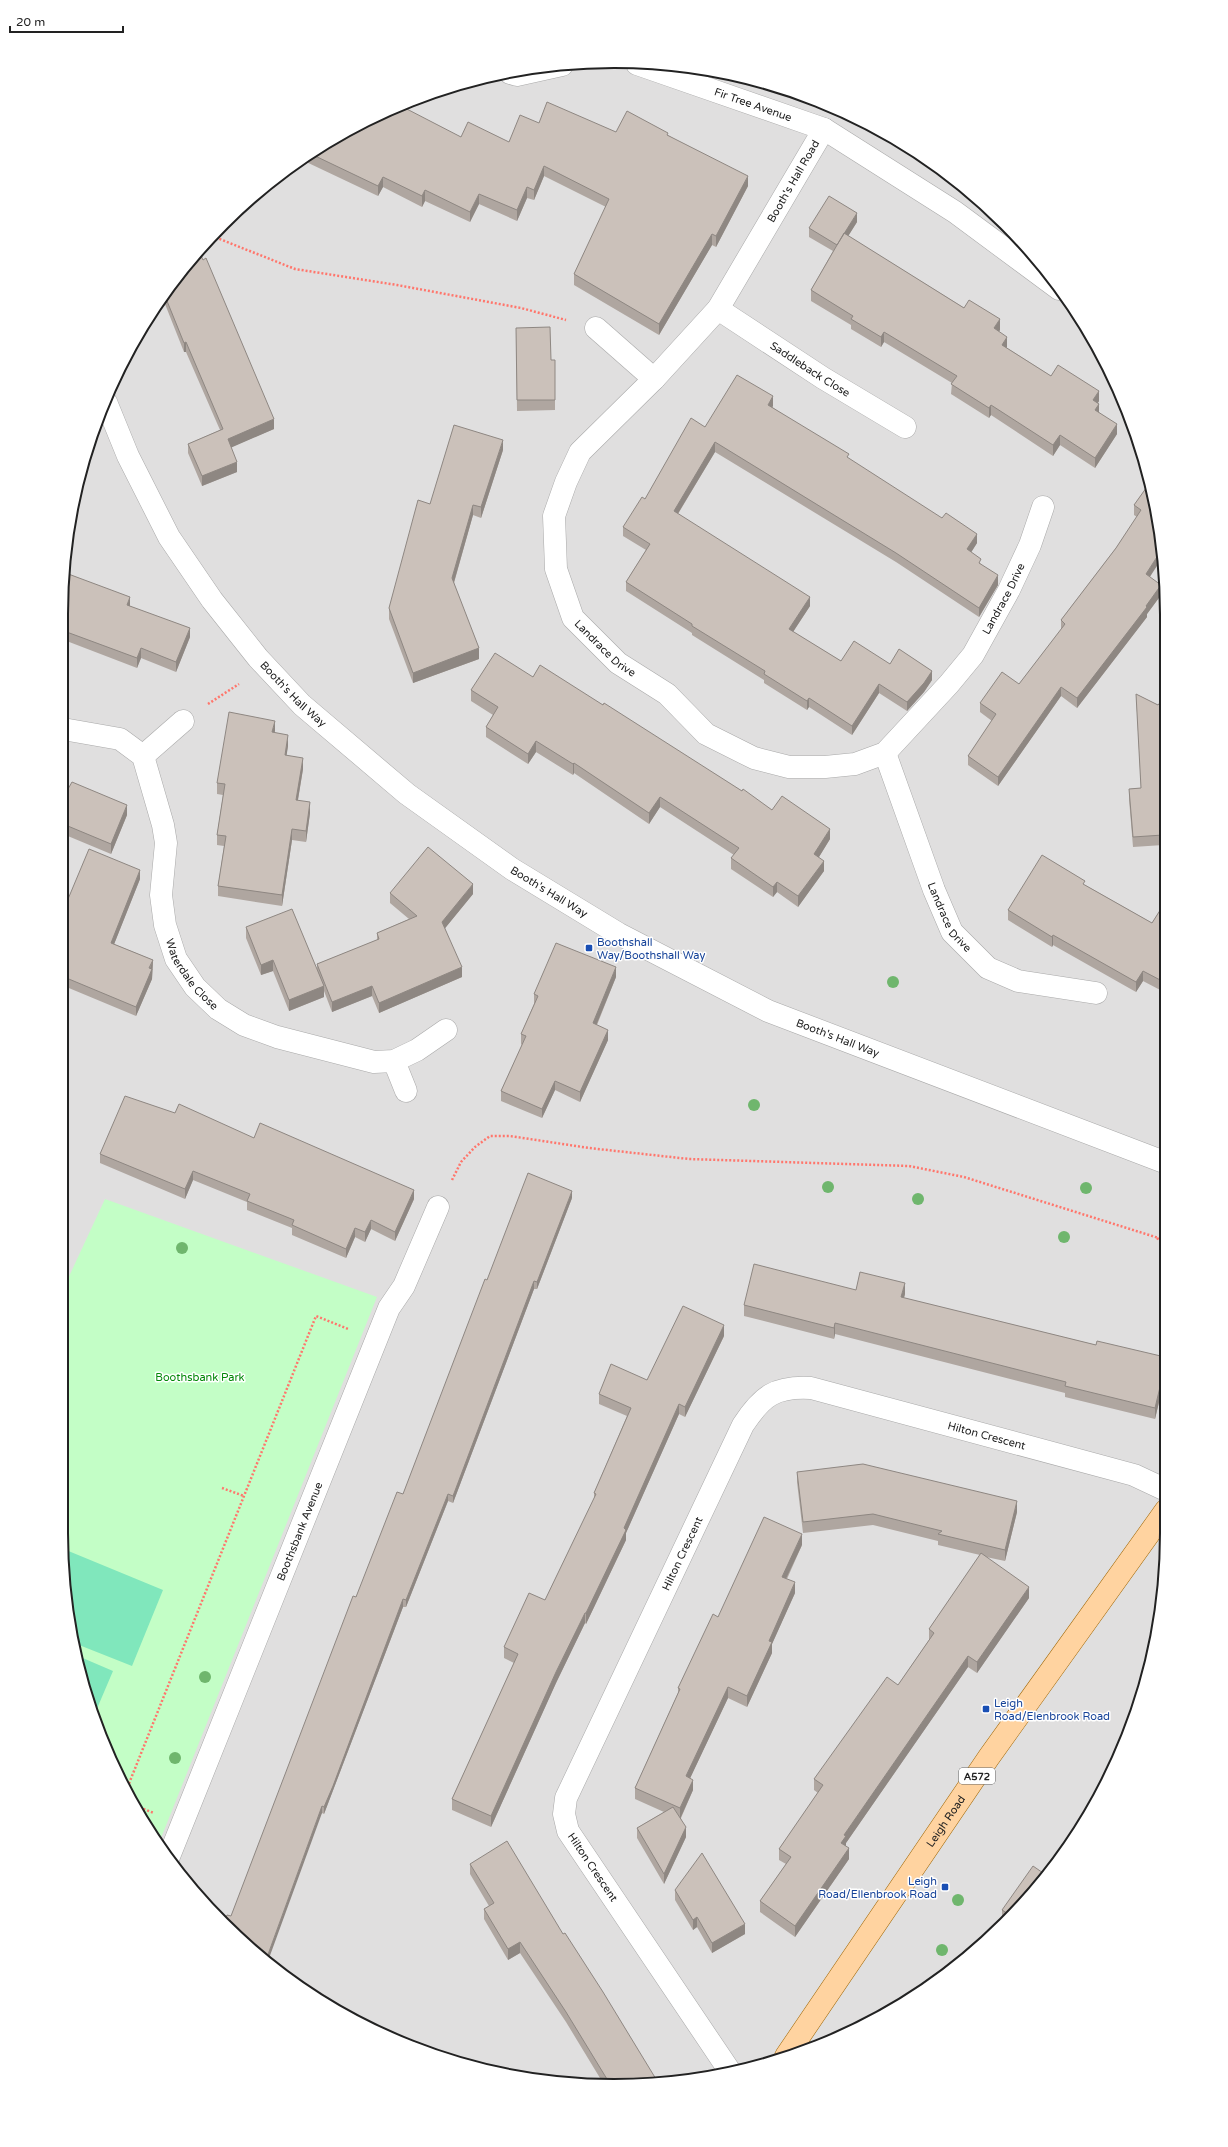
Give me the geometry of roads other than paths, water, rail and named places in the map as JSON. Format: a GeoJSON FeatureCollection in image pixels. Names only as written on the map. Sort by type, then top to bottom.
{"type":"FeatureCollection","features":[{"type":"Feature","properties":{"kind":"main road","name":"Leigh Road"},"geometry":{"type":"LineString","coordinates":[[790,2050],[989,1757],[1160,1518]]}},
{"type":"Feature","properties":{"kind":"street","name":"Fir Tree Avenue"},"geometry":{"type":"LineString","coordinates":[[652,69],[824,129]]}},
{"type":"Feature","properties":{"kind":"street","name":"Booth's Hall Road"},"geometry":{"type":"LineString","coordinates":[[654,379],[718,309],[824,129],[955,212],[1043,277]]}},
{"type":"Feature","properties":{"kind":"street","name":"Saddleback Close"},"geometry":{"type":"LineString","coordinates":[[718,309],[823,378],[905,427]]}},
{"type":"Feature","properties":{"kind":"street"},"geometry":{"type":"LineString","coordinates":[[596,328],[654,379]]}},
{"type":"Feature","properties":{"kind":"street","name":"Landrace Drive"},"geometry":{"type":"LineString","coordinates":[[654,379],[580,452],[566,482],[554,516],[556,569],[573,618],[618,663],[667,694],[706,734],[754,758],[789,767],[825,767],[855,764],[885,753],[949,684],[973,655],[1009,590],[1030,546],[1043,507]]}},
{"type":"Feature","properties":{"kind":"street","name":"Booth's Hall Way"},"geometry":{"type":"LineString","coordinates":[[109,408],[128,456],[169,537],[212,600],[266,666],[302,705],[407,794],[512,869],[619,934],[768,1011],[1160,1160]]}},
{"type":"Feature","properties":{"kind":"street"},"geometry":{"type":"LineString","coordinates":[[68,730],[120,739],[143,756],[183,721]]}},
{"type":"Feature","properties":{"kind":"street","name":"Landrace Drive"},"geometry":{"type":"LineString","coordinates":[[885,753],[934,890],[952,932],[988,968],[1018,981],[1096,993]]}},
{"type":"Feature","properties":{"kind":"street","name":"Waterdale Close"},"geometry":{"type":"LineString","coordinates":[[143,756],[163,825],[166,843],[161,895],[165,925],[176,958],[195,987],[218,1009],[244,1025],[277,1037],[374,1062],[394,1061],[417,1050],[446,1030]]}},
{"type":"Feature","properties":{"kind":"street"},"geometry":{"type":"LineString","coordinates":[[394,1061],[406,1091]]}},
{"type":"Feature","properties":{"kind":"street","name":"Boothsbank Avenue"},"geometry":{"type":"LineString","coordinates":[[171,1851],[389,1308],[404,1286],[438,1207]]}},
{"type":"Feature","properties":{"kind":"street","name":"Hilton Crescent"},"geometry":{"type":"LineString","coordinates":[[727,2067],[568,1831],[564,1814],[566,1798],[743,1425],[756,1404],[772,1392],[793,1387],[811,1388],[1134,1475],[1160,1487]]}},
{"type":"Feature","properties":{"kind":"place","name":"Boothshall Way/Boothshall Way"},"geometry":{"type":"Point","coordinates":[589,948]}},
{"type":"Feature","properties":{"kind":"place","name":"Leigh Road/Elenbrook Road"},"geometry":{"type":"Point","coordinates":[986,1709]}},
{"type":"Feature","properties":{"kind":"place","name":"Leigh Road/Ellenbrook Road"},"geometry":{"type":"Point","coordinates":[945,1887]}},
{"type":"Feature","properties":{"kind":"park label","name":"Boothsbank Park"},"geometry":{"type":"Point","coordinates":[200,1377]}}]}
